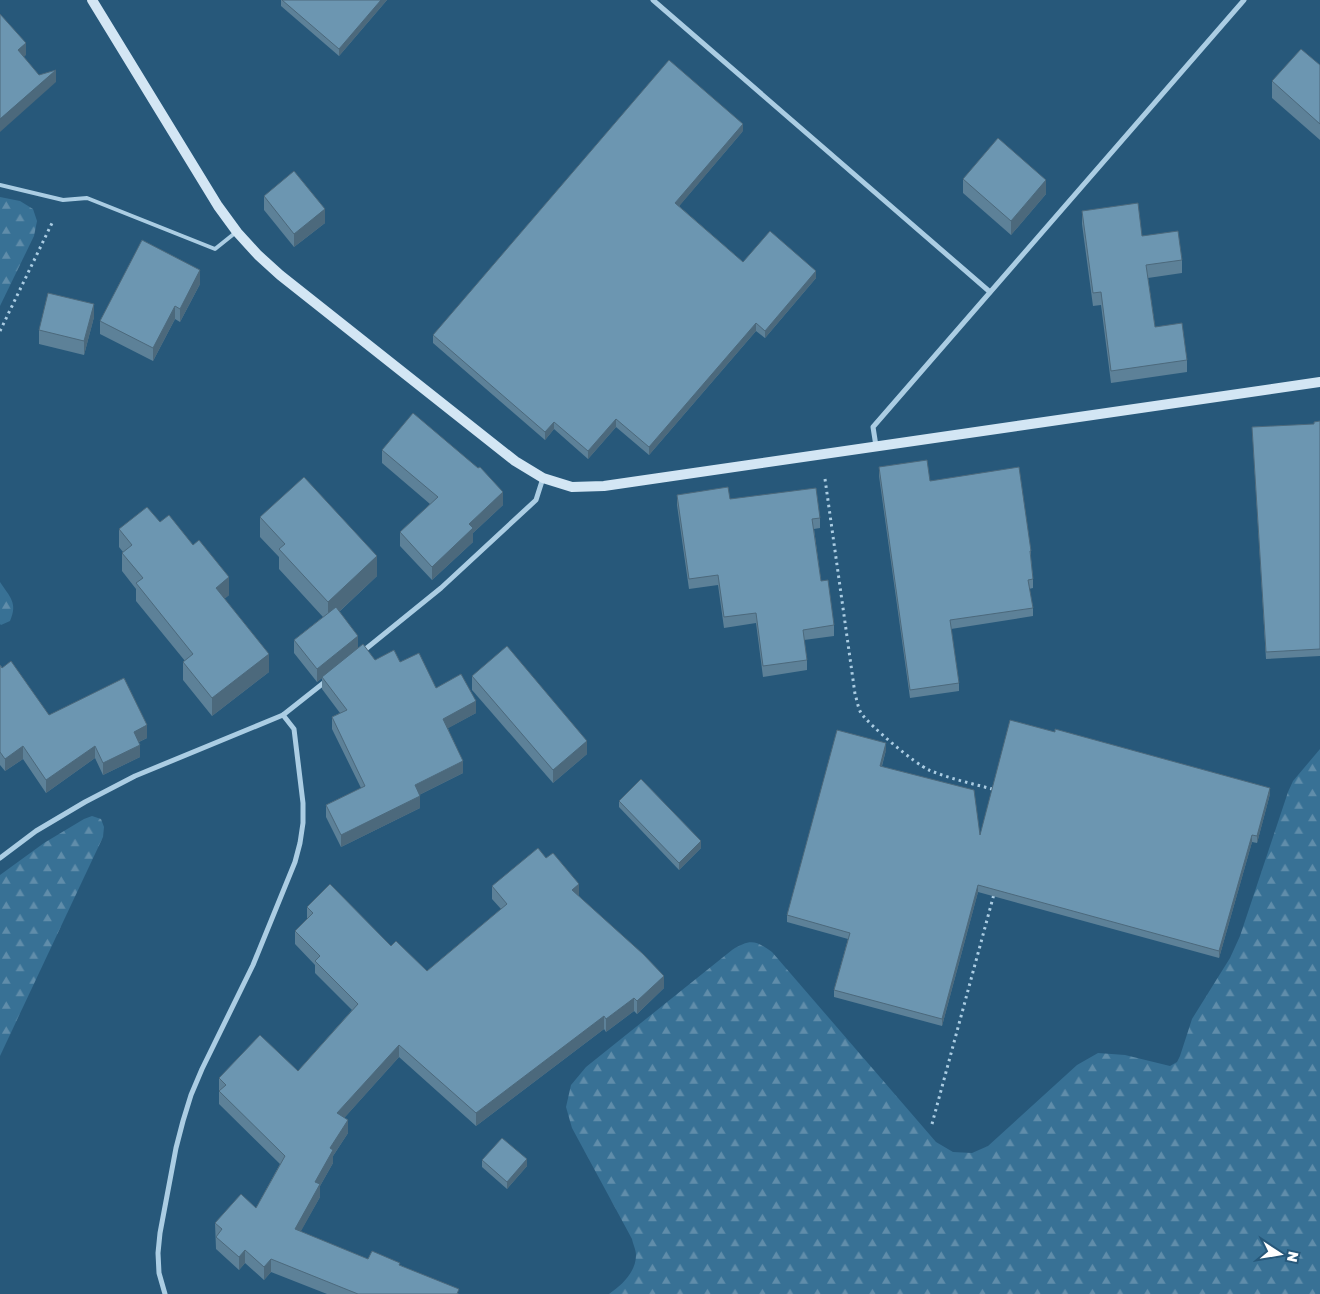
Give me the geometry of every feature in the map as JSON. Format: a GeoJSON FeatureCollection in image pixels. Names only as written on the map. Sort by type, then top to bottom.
{"type":"FeatureCollection","features":[{"type":"Feature","properties":{"kind":"street"},"geometry":{"type":"LineString","coordinates":[[92,0],[218,206],[237,232],[288,281],[514,461],[543,478],[572,487],[604,486],[1320,382]]}},
{"type":"Feature","properties":{"kind":"street"},"geometry":{"type":"LineString","coordinates":[[653,0],[990,292]]}},
{"type":"Feature","properties":{"kind":"street"},"geometry":{"type":"LineString","coordinates":[[876,446],[873,427],[1244,0]]}},
{"type":"Feature","properties":{"kind":"street"},"geometry":{"type":"LineString","coordinates":[[358,655],[441,588],[536,500],[543,478]]}},
{"type":"Feature","properties":{"kind":"street"},"geometry":{"type":"LineString","coordinates":[[0,858],[36,831],[85,802],[135,776],[283,715],[328,679]]}},
{"type":"Feature","properties":{"kind":"street"},"geometry":{"type":"LineString","coordinates":[[165,1294],[159,1273],[160,1233],[183,1121],[202,1069],[253,965],[295,862],[300,843],[303,804],[294,729],[283,715]]}},
{"type":"Feature","properties":{"kind":"lane"},"geometry":{"type":"LineString","coordinates":[[0,185],[63,200],[87,198],[215,249],[237,232]]}},
{"type":"Feature","properties":{"kind":"path"},"geometry":{"type":"LineString","coordinates":[[0,331],[63,200]]}},
{"type":"Feature","properties":{"kind":"path"},"geometry":{"type":"LineString","coordinates":[[821,454],[855,694],[860,712],[872,725],[917,763],[927,769],[1002,792]]}},
{"type":"Feature","properties":{"kind":"path"},"geometry":{"type":"LineString","coordinates":[[932,1124],[994,893]]}},
{"type":"Feature","properties":{"kind":"green space"},"geometry":{"type":"Polygon","coordinates":[[[0,197],[20,201],[33,209],[37,221],[34,236],[0,306],[0,197]]]}},
{"type":"Feature","properties":{"kind":"green space"},"geometry":{"type":"Polygon","coordinates":[[[0,582],[10,596],[13,605],[10,621],[1,625],[0,624],[0,582]]]}},
{"type":"Feature","properties":{"kind":"green space"},"geometry":{"type":"Polygon","coordinates":[[[1320,749],[1320,1294],[609,1294],[631,1272],[634,1267],[636,1251],[632,1239],[572,1128],[566,1107],[571,1085],[586,1067],[732,950],[752,942],[772,952],[936,1142],[953,1152],[972,1153],[988,1146],[1077,1065],[1098,1053],[1125,1055],[1170,1066],[1177,1062],[1192,1019],[1230,958],[1240,936],[1293,781],[1320,749]]]}},
{"type":"Feature","properties":{"kind":"green space"},"geometry":{"type":"Polygon","coordinates":[[[92,816],[101,819],[104,827],[103,837],[0,1056],[0,875],[44,843],[92,816]]]}},
{"type":"Feature","properties":{"kind":"building"},"geometry":{"type":"Polygon","coordinates":[[[282,0],[381,0],[339,49],[282,0]]]}},
{"type":"Feature","properties":{"kind":"building"},"geometry":{"type":"Polygon","coordinates":[[[0,14],[26,43],[18,50],[39,75],[56,70],[0,119],[0,14]]]}},
{"type":"Feature","properties":{"kind":"building"},"geometry":{"type":"Polygon","coordinates":[[[1301,49],[1320,65],[1320,124],[1272,81],[1301,49]]]}},
{"type":"Feature","properties":{"kind":"building"},"geometry":{"type":"Polygon","coordinates":[[[669,60],[743,124],[675,203],[743,262],[770,231],[816,271],[765,331],[756,323],[649,447],[616,419],[588,451],[554,422],[545,432],[433,335],[669,60]]]}},
{"type":"Feature","properties":{"kind":"building"},"geometry":{"type":"Polygon","coordinates":[[[998,138],[1046,180],[1011,221],[963,179],[998,138]]]}},
{"type":"Feature","properties":{"kind":"building"},"geometry":{"type":"Polygon","coordinates":[[[294,171],[325,209],[294,234],[264,196],[294,171]]]}},
{"type":"Feature","properties":{"kind":"building"},"geometry":{"type":"Polygon","coordinates":[[[1138,203],[1142,236],[1178,231],[1182,260],[1146,265],[1155,327],[1182,323],[1187,360],[1111,371],[1101,292],[1093,293],[1082,211],[1138,203]]]}},
{"type":"Feature","properties":{"kind":"building"},"geometry":{"type":"Polygon","coordinates":[[[142,240],[200,270],[180,309],[175,306],[153,348],[100,321],[142,240]]]}},
{"type":"Feature","properties":{"kind":"building"},"geometry":{"type":"Polygon","coordinates":[[[48,293],[94,304],[84,341],[39,330],[48,293]]]}},
{"type":"Feature","properties":{"kind":"building"},"geometry":{"type":"Polygon","coordinates":[[[413,413],[478,468],[480,467],[503,492],[469,524],[473,528],[432,567],[400,532],[438,497],[382,450],[413,413]]]}},
{"type":"Feature","properties":{"kind":"building"},"geometry":{"type":"Polygon","coordinates":[[[1320,421],[1320,649],[1266,652],[1252,427],[1314,424],[1314,422],[1320,421]]]}},
{"type":"Feature","properties":{"kind":"building"},"geometry":{"type":"Polygon","coordinates":[[[927,460],[930,481],[1019,467],[1031,551],[1033,579],[1028,580],[1033,608],[950,620],[959,683],[910,690],[879,467],[927,460]]]}},
{"type":"Feature","properties":{"kind":"building"},"geometry":{"type":"Polygon","coordinates":[[[304,477],[377,556],[328,602],[279,549],[285,544],[260,517],[304,477]]]}},
{"type":"Feature","properties":{"kind":"building"},"geometry":{"type":"Polygon","coordinates":[[[728,487],[730,499],[816,488],[820,518],[812,519],[821,581],[828,580],[834,625],[803,630],[807,660],[763,666],[756,613],[724,617],[718,575],[689,579],[677,495],[728,487]]]}},
{"type":"Feature","properties":{"kind":"building"},"geometry":{"type":"Polygon","coordinates":[[[147,507],[160,522],[169,515],[193,545],[199,540],[229,577],[216,588],[269,654],[212,698],[183,662],[193,654],[136,583],[143,578],[122,553],[132,545],[119,529],[147,507]]]}},
{"type":"Feature","properties":{"kind":"building"},"geometry":{"type":"Polygon","coordinates":[[[336,607],[358,636],[317,669],[294,640],[336,607]]]}},
{"type":"Feature","properties":{"kind":"building"},"geometry":{"type":"Polygon","coordinates":[[[363,644],[375,660],[394,650],[400,662],[419,653],[436,688],[461,674],[476,701],[443,719],[463,761],[415,785],[420,796],[341,835],[326,805],[365,786],[332,717],[347,710],[322,677],[363,644]]]}},
{"type":"Feature","properties":{"kind":"building"},"geometry":{"type":"Polygon","coordinates":[[[507,646],[587,741],[553,770],[472,676],[507,646]]]}},
{"type":"Feature","properties":{"kind":"building"},"geometry":{"type":"Polygon","coordinates":[[[11,661],[49,715],[124,678],[147,725],[134,732],[140,745],[103,763],[95,746],[46,780],[23,746],[5,759],[0,752],[0,665],[2,668],[11,661]]]}},
{"type":"Feature","properties":{"kind":"building"},"geometry":{"type":"Polygon","coordinates":[[[1010,720],[1055,732],[1055,729],[1270,788],[1257,836],[1252,835],[1219,951],[978,885],[942,1019],[834,990],[850,933],[787,915],[837,730],[886,743],[880,766],[974,790],[980,835],[1010,720]]]}},
{"type":"Feature","properties":{"kind":"building"},"geometry":{"type":"Polygon","coordinates":[[[641,779],[701,841],[679,863],[619,801],[641,779]]]}},
{"type":"Feature","properties":{"kind":"building"},"geometry":{"type":"Polygon","coordinates":[[[538,848],[546,858],[553,853],[579,884],[572,890],[643,954],[664,976],[637,1001],[634,998],[606,1019],[604,1016],[476,1113],[399,1045],[337,1113],[348,1120],[330,1148],[333,1150],[315,1182],[320,1184],[295,1229],[368,1259],[372,1251],[400,1263],[399,1265],[459,1289],[457,1294],[358,1294],[271,1259],[264,1267],[245,1250],[239,1257],[216,1237],[222,1229],[215,1223],[241,1194],[256,1208],[285,1156],[219,1091],[226,1085],[219,1078],[260,1035],[298,1071],[358,1004],[315,961],[320,956],[295,931],[313,913],[307,907],[330,884],[391,946],[396,941],[427,971],[507,904],[492,886],[538,848]]]}},
{"type":"Feature","properties":{"kind":"building"},"geometry":{"type":"Polygon","coordinates":[[[502,1138],[527,1159],[507,1182],[482,1160],[502,1138]]]}}]}
